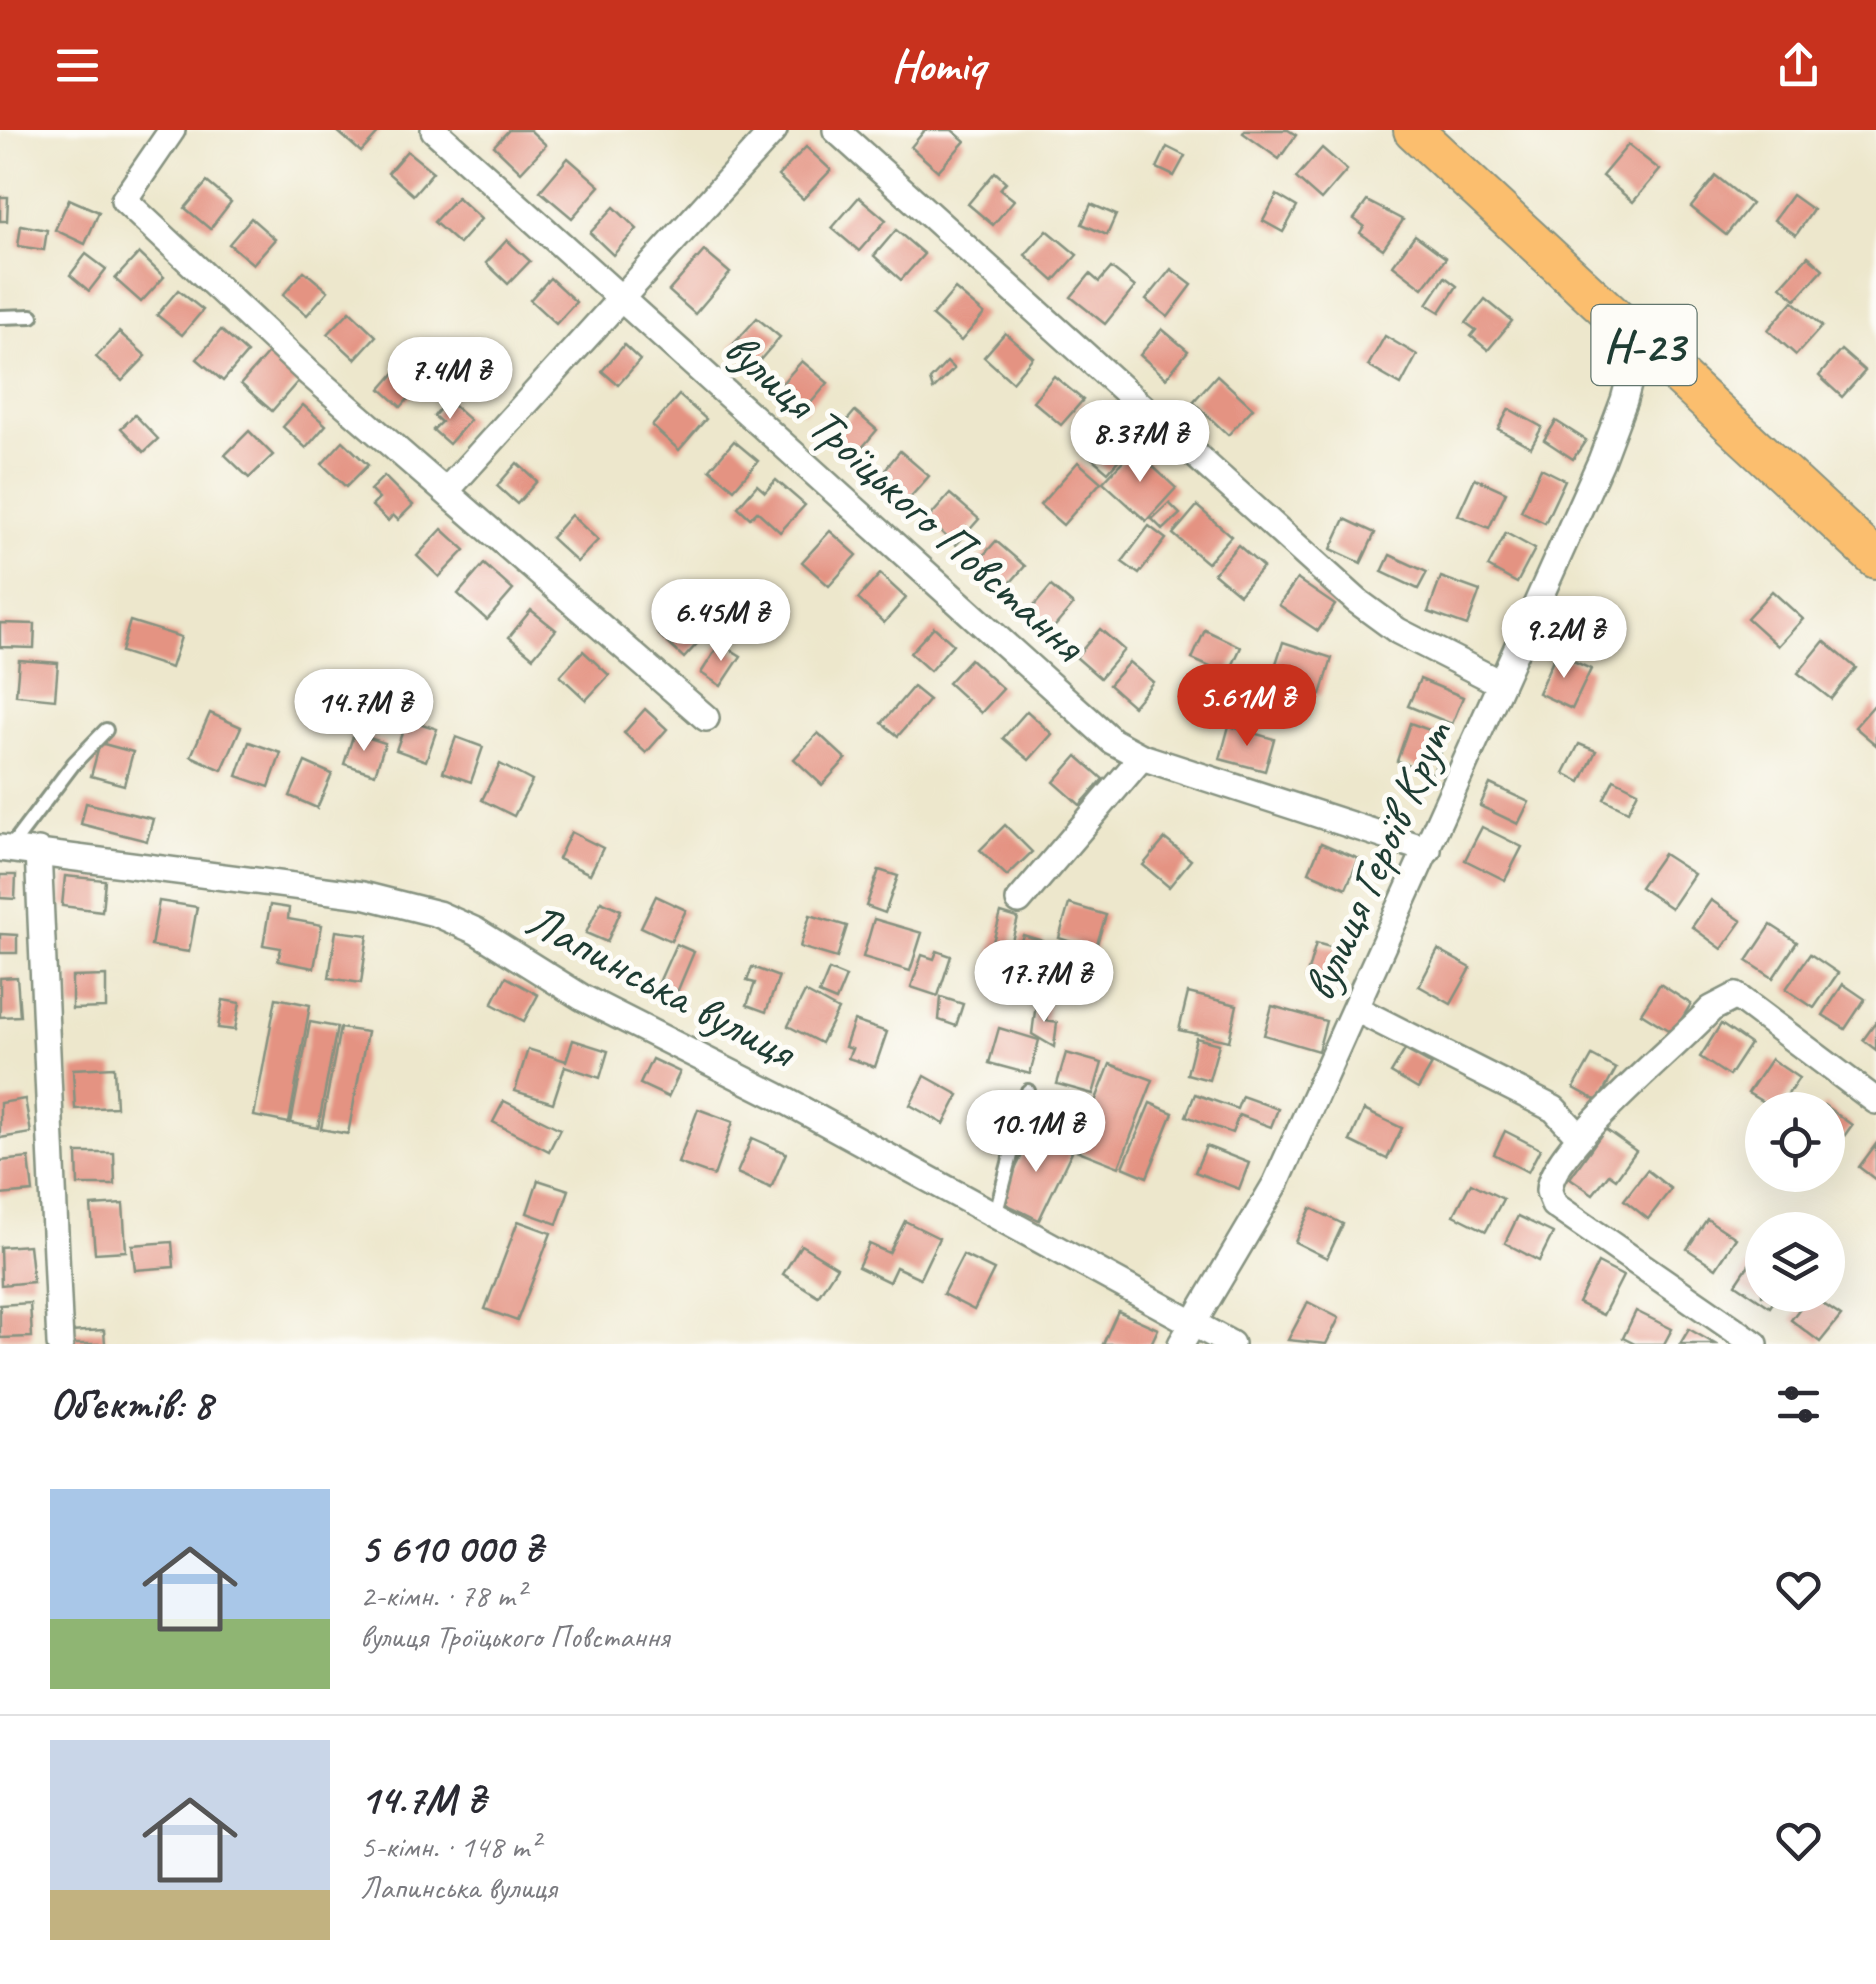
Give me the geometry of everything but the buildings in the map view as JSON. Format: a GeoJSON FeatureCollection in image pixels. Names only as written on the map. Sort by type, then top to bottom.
{"type":"FeatureCollection","features":[{"type":"Feature","properties":{"kind":"main road","name":"Н-23"},"geometry":{"type":"LineString","coordinates":[[1413,130],[1876,559]]}},
{"type":"Feature","properties":{"kind":"street"},"geometry":{"type":"LineString","coordinates":[[172,130],[124,200],[310,374],[706,718]]}},
{"type":"Feature","properties":{"kind":"street","name":"вулиця Троїцького Повстання"},"geometry":{"type":"LineString","coordinates":[[434,130],[622,295],[1112,741],[1142,757],[1428,850]]}},
{"type":"Feature","properties":{"kind":"street"},"geometry":{"type":"LineString","coordinates":[[447,490],[774,130]]}},
{"type":"Feature","properties":{"kind":"street"},"geometry":{"type":"LineString","coordinates":[[836,130],[1357,601],[1398,631],[1500,683]]}},
{"type":"Feature","properties":{"kind":"street","name":"вулиця Героїв Крут"},"geometry":{"type":"LineString","coordinates":[[1186,1334],[1276,1183],[1358,1010],[1601,461],[1624,400],[1640,340]]}},
{"type":"Feature","properties":{"kind":"street"},"geometry":{"type":"LineString","coordinates":[[1019,901],[1142,757]]}},
{"type":"Feature","properties":{"kind":"street","name":"Лапинська вулиця"},"geometry":{"type":"LineString","coordinates":[[3,848],[363,896],[438,914],[476,931],[582,998],[777,1096],[995,1216],[1186,1334],[1231,1344]]}},
{"type":"Feature","properties":{"kind":"street"},"geometry":{"type":"LineString","coordinates":[[38,851],[60,1344]]}},
{"type":"Feature","properties":{"kind":"street"},"geometry":{"type":"LineString","coordinates":[[1754,1344],[1554,1205],[1548,1192],[1554,1172],[1578,1135],[1710,1009],[1736,996],[1876,1101]]}},
{"type":"Feature","properties":{"kind":"street"},"geometry":{"type":"LineString","coordinates":[[1358,1010],[1554,1109],[1578,1135]]}},
{"type":"Feature","properties":{"kind":"lane"},"geometry":{"type":"LineString","coordinates":[[0,317],[32,316]]}},
{"type":"Feature","properties":{"kind":"lane"},"geometry":{"type":"LineString","coordinates":[[3,848],[106,730]]}},
{"type":"Feature","properties":{"kind":"lane"},"geometry":{"type":"LineString","coordinates":[[995,1216],[1028,1091]]}}]}
